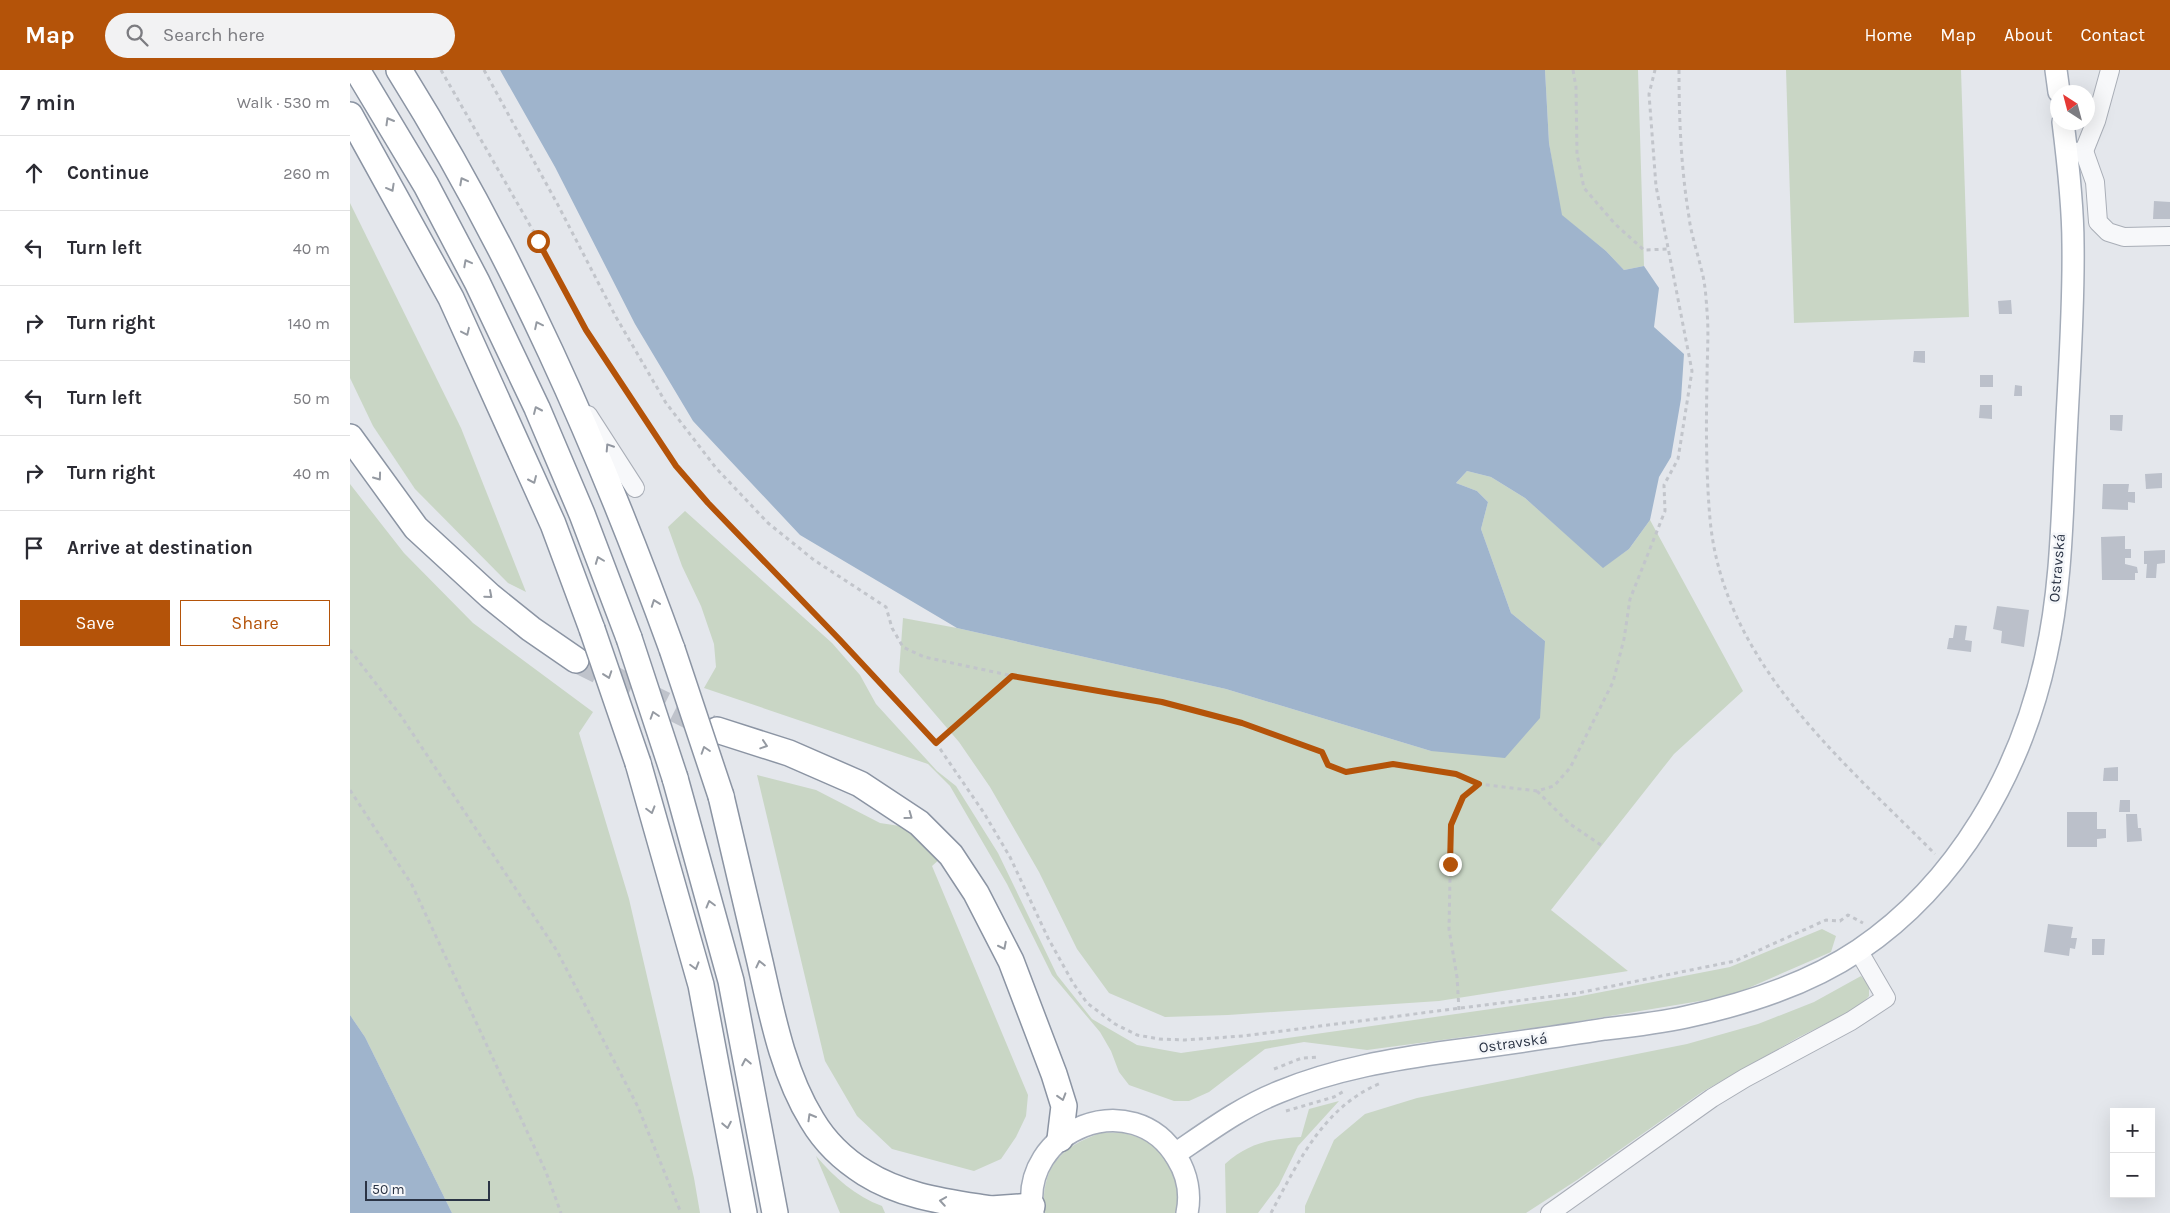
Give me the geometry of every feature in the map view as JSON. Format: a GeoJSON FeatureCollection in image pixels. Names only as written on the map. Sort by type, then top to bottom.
{"type":"FeatureCollection","features":[{"type":"Feature","properties":{"kind":"highway"},"geometry":{"type":"LineString","coordinates":[[357,70],[426,185],[481,291],[537,408],[582,514],[629,638],[675,778],[730,981],[775,1213]]}},
{"type":"Feature","properties":{"kind":"highway"},"geometry":{"type":"LineString","coordinates":[[399,70],[432,122],[510,268],[554,358],[632,540],[672,649],[721,796],[772,1013],[791,1076],[812,1120],[841,1155],[882,1183],[931,1200],[986,1211],[1033,1210]]}},
{"type":"Feature","properties":{"kind":"highway"},"geometry":{"type":"LineString","coordinates":[[350,115],[451,298],[553,524],[592,629],[638,763],[701,985],[744,1213]]}},
{"type":"Feature","properties":{"kind":"highway"},"geometry":{"type":"LineString","coordinates":[[350,437],[416,528],[490,596],[531,629],[576,660]]}},
{"type":"Feature","properties":{"kind":"highway"},"geometry":{"type":"LineString","coordinates":[[717,730],[789,753],[860,784],[919,823],[951,855],[976,893],[1014,970],[1054,1074],[1064,1106],[1060,1139]]}},
{"type":"Feature","properties":{"kind":"main road"},"geometry":{"type":"LineString","coordinates":[[2056,70],[2058,85]]}},
{"type":"Feature","properties":{"kind":"main road","name":"Ostravská"},"geometry":{"type":"LineString","coordinates":[[1175,1154],[1241,1109],[1280,1091],[1324,1077],[1414,1057],[1680,1019],[1724,1009],[1790,986],[1858,950],[1900,919],[1922,898],[1983,820],[2020,741],[2035,700],[2045,663],[2060,559],[2071,342],[2076,152],[2066,130]]}},
{"type":"Feature","properties":{"kind":"main road"},"geometry":{"type":"LineString","coordinates":[[1033,1210],[1032,1196],[1036,1174],[1046,1155],[1060,1139],[1085,1124],[1114,1120],[1128,1122],[1154,1134],[1175,1154],[1185,1174],[1188,1186],[1187,1213]]}},
{"type":"Feature","properties":{"kind":"street"},"geometry":{"type":"LineString","coordinates":[[2110,70],[2096,121],[2076,152],[2096,182],[2098,222],[2108,232],[2124,237],[2170,236]]}},
{"type":"Feature","properties":{"kind":"street"},"geometry":{"type":"LineString","coordinates":[[554,358],[635,488]]}},
{"type":"Feature","properties":{"kind":"street"},"geometry":{"type":"LineString","coordinates":[[1550,1213],[1712,1098],[1745,1078],[1851,1021],[1886,998],[1858,950]]}},
{"type":"Feature","properties":{"kind":"path"},"geometry":{"type":"LineString","coordinates":[[441,70],[586,330],[676,466],[708,503],[936,743],[984,813],[1010,857],[1048,938],[1073,982],[1087,1003],[1115,1024],[1136,1034],[1158,1039],[1185,1040],[1243,1036],[1459,1010],[1578,993],[1735,961],[1826,920],[1840,921]]}},
{"type":"Feature","properties":{"kind":"path"},"geometry":{"type":"LineString","coordinates":[[484,70],[559,207],[616,317],[666,403],[716,468],[768,523],[814,560],[886,607],[892,628],[902,647],[924,657],[1012,676],[1162,702],[1242,723],[1322,752],[1328,765],[1346,772],[1393,764],[1456,774],[1479,784],[1537,792],[1554,786],[1570,768],[1612,682],[1624,639],[1630,599],[1665,511],[1664,485],[1678,459],[1692,371],[1656,186],[1649,94],[1655,70]]}},
{"type":"Feature","properties":{"kind":"path"},"geometry":{"type":"LineString","coordinates":[[1574,70],[1577,154],[1584,188],[1615,224],[1644,250],[1668,249]]}},
{"type":"Feature","properties":{"kind":"path"},"geometry":{"type":"LineString","coordinates":[[1679,70],[1682,170],[1689,220],[1702,271],[1708,313],[1706,438],[1710,521],[1716,555],[1725,587],[1739,621],[1756,654],[1783,694],[1813,730],[1937,855]]}},
{"type":"Feature","properties":{"kind":"path"},"geometry":{"type":"LineString","coordinates":[[350,650],[401,716],[557,951],[638,1107],[681,1213]]}},
{"type":"Feature","properties":{"kind":"path"},"geometry":{"type":"LineString","coordinates":[[936,743],[1012,676]]}},
{"type":"Feature","properties":{"kind":"path"},"geometry":{"type":"LineString","coordinates":[[1459,1010],[1457,977],[1449,929],[1451,825],[1463,797],[1479,784]]}},
{"type":"Feature","properties":{"kind":"path"},"geometry":{"type":"LineString","coordinates":[[350,790],[412,885],[546,1172],[561,1213]]}},
{"type":"Feature","properties":{"kind":"path"},"geometry":{"type":"LineString","coordinates":[[1537,792],[1570,824],[1601,845]]}},
{"type":"Feature","properties":{"kind":"path"},"geometry":{"type":"LineString","coordinates":[[1271,1213],[1307,1146],[1334,1114],[1366,1089],[1388,1080]]}},
{"type":"Feature","properties":{"kind":"path"},"geometry":{"type":"LineString","coordinates":[[1282,1112],[1334,1097],[1348,1089]]}},
{"type":"Feature","properties":{"kind":"green space"},"geometry":{"type":"Polygon","coordinates":[[[1545,70],[1638,70],[1644,266],[1624,270],[1606,251],[1561,215],[1549,143],[1545,70]]]}},
{"type":"Feature","properties":{"kind":"green space"},"geometry":{"type":"Polygon","coordinates":[[[1786,70],[1961,70],[1969,317],[1794,323],[1786,70]]]}},
{"type":"Feature","properties":{"kind":"green space"},"geometry":{"type":"Polygon","coordinates":[[[350,203],[461,428],[526,592],[508,583],[415,489],[373,426],[350,378],[350,203]]]}},
{"type":"Feature","properties":{"kind":"green space"},"geometry":{"type":"Polygon","coordinates":[[[1467,471],[1491,477],[1525,498],[1603,567],[1629,549],[1650,520],[1743,691],[1674,754],[1551,910],[1628,971],[1439,1001],[1228,1015],[1165,1017],[1109,993],[1077,949],[1039,872],[990,787],[959,742],[899,672],[903,618],[957,628],[1226,689],[1431,751],[1545,641],[1511,613],[1481,529],[1488,502],[1477,491],[1456,483],[1467,471]]]}},
{"type":"Feature","properties":{"kind":"green space"},"geometry":{"type":"Polygon","coordinates":[[[350,484],[404,553],[473,623],[593,712],[579,733],[629,899],[694,1178],[700,1213],[452,1213],[365,1037],[350,1015],[350,484]]]}},
{"type":"Feature","properties":{"kind":"green space"},"geometry":{"type":"Polygon","coordinates":[[[685,511],[832,643],[860,675],[876,704],[937,771],[956,786],[998,853],[1057,975],[1092,1019],[1137,1045],[1181,1053],[1576,997],[1730,967],[1822,929],[1836,936],[1831,952],[1730,996],[1562,1024],[1367,1050],[1304,1042],[1265,1049],[1209,1092],[1189,1101],[1174,1101],[1129,1085],[1119,1072],[1111,1051],[1100,1032],[1052,975],[1007,884],[950,786],[928,764],[704,688],[716,667],[714,644],[701,606],[682,566],[668,527],[685,511]]]}},
{"type":"Feature","properties":{"kind":"green space"},"geometry":{"type":"Polygon","coordinates":[[[757,775],[816,790],[880,823],[913,828],[942,857],[932,866],[1028,1095],[1026,1116],[1016,1137],[1001,1159],[974,1171],[892,1149],[857,1116],[825,1061],[757,775]]]}},
{"type":"Feature","properties":{"kind":"green space"},"geometry":{"type":"Polygon","coordinates":[[[1861,976],[1869,985],[1869,996],[1859,1007],[1799,1037],[1702,1092],[1577,1180],[1526,1213],[1305,1213],[1305,1206],[1334,1140],[1365,1114],[1417,1098],[1687,1044],[1758,1024],[1814,1002],[1861,976]]]}},
{"type":"Feature","properties":{"kind":"green space"},"geometry":{"type":"Polygon","coordinates":[[[1339,1101],[1298,1146],[1279,1185],[1258,1213],[1226,1213],[1225,1164],[1243,1151],[1260,1143],[1301,1137],[1309,1109],[1339,1101]]]}},
{"type":"Feature","properties":{"kind":"green space"},"geometry":{"type":"Polygon","coordinates":[[[1100,1133],[1123,1133],[1137,1137],[1149,1143],[1159,1152],[1173,1173],[1179,1199],[1178,1213],[1044,1213],[1046,1184],[1056,1162],[1063,1153],[1100,1133]]]}},
{"type":"Feature","properties":{"kind":"green space"},"geometry":{"type":"Polygon","coordinates":[[[816,1156],[846,1186],[882,1206],[885,1213],[840,1213],[816,1156]]]}},
{"type":"Feature","properties":{"kind":"water"},"geometry":{"type":"Polygon","coordinates":[[[500,70],[1545,70],[1549,143],[1562,215],[1606,251],[1624,270],[1644,266],[1659,288],[1654,327],[1684,354],[1681,399],[1671,457],[1659,477],[1650,520],[1629,549],[1603,568],[1525,498],[1491,477],[1467,471],[1456,483],[1477,491],[1488,502],[1481,529],[1511,613],[1545,641],[1540,718],[1505,758],[1431,751],[1226,689],[957,628],[800,535],[693,421],[635,324],[555,167],[500,70]]]}},
{"type":"Feature","properties":{"kind":"water"},"geometry":{"type":"Polygon","coordinates":[[[350,1015],[365,1037],[452,1213],[350,1213],[350,1015]]]}},
{"type":"Feature","properties":{"kind":"building"},"geometry":{"type":"Polygon","coordinates":[[[2154,201],[2170,202],[2170,219],[2153,219],[2154,201]]]}},
{"type":"Feature","properties":{"kind":"building"},"geometry":{"type":"Polygon","coordinates":[[[2011,300],[2012,314],[1999,314],[1998,301],[2011,300]]]}},
{"type":"Feature","properties":{"kind":"building"},"geometry":{"type":"Polygon","coordinates":[[[1914,351],[1925,351],[1925,363],[1913,362],[1914,351]]]}},
{"type":"Feature","properties":{"kind":"building"},"geometry":{"type":"Polygon","coordinates":[[[1980,375],[1993,375],[1993,387],[1980,387],[1980,375]]]}},
{"type":"Feature","properties":{"kind":"building"},"geometry":{"type":"Polygon","coordinates":[[[2015,385],[2022,386],[2022,396],[2014,396],[2015,385]]]}},
{"type":"Feature","properties":{"kind":"building"},"geometry":{"type":"Polygon","coordinates":[[[1980,405],[1992,405],[1992,419],[1979,418],[1980,405]]]}},
{"type":"Feature","properties":{"kind":"building"},"geometry":{"type":"Polygon","coordinates":[[[2110,415],[2123,415],[2122,431],[2110,430],[2110,415]]]}},
{"type":"Feature","properties":{"kind":"building"},"geometry":{"type":"Polygon","coordinates":[[[2162,473],[2162,488],[2146,489],[2145,474],[2162,473]]]}},
{"type":"Feature","properties":{"kind":"building"},"geometry":{"type":"Polygon","coordinates":[[[2103,484],[2129,484],[2128,492],[2135,492],[2135,503],[2128,502],[2128,510],[2102,509],[2103,484]]]}},
{"type":"Feature","properties":{"kind":"building"},"geometry":{"type":"Polygon","coordinates":[[[2125,536],[2125,549],[2131,549],[2131,558],[2125,558],[2125,564],[2137,567],[2138,573],[2135,573],[2135,580],[2102,580],[2101,537],[2125,536]]]}},
{"type":"Feature","properties":{"kind":"building"},"geometry":{"type":"Polygon","coordinates":[[[2165,550],[2165,563],[2157,564],[2156,578],[2146,578],[2147,564],[2144,564],[2144,551],[2165,550]]]}},
{"type":"Feature","properties":{"kind":"building"},"geometry":{"type":"Polygon","coordinates":[[[1997,606],[2029,610],[2024,647],[2001,643],[2002,631],[1993,629],[1997,606]]]}},
{"type":"Feature","properties":{"kind":"building"},"geometry":{"type":"Polygon","coordinates":[[[1955,625],[1967,626],[1965,640],[1972,641],[1971,652],[1947,649],[1949,638],[1953,638],[1955,625]]]}},
{"type":"Feature","properties":{"kind":"building"},"geometry":{"type":"Polygon","coordinates":[[[2118,767],[2118,781],[2103,781],[2104,768],[2118,767]]]}},
{"type":"Feature","properties":{"kind":"building"},"geometry":{"type":"Polygon","coordinates":[[[2120,800],[2130,800],[2130,812],[2119,812],[2120,800]]]}},
{"type":"Feature","properties":{"kind":"building"},"geometry":{"type":"Polygon","coordinates":[[[2067,812],[2097,812],[2097,829],[2106,829],[2106,838],[2097,839],[2097,847],[2067,847],[2067,812]]]}},
{"type":"Feature","properties":{"kind":"building"},"geometry":{"type":"Polygon","coordinates":[[[2126,814],[2137,814],[2138,828],[2141,828],[2142,841],[2127,842],[2126,814]]]}},
{"type":"Feature","properties":{"kind":"building"},"geometry":{"type":"Polygon","coordinates":[[[2048,924],[2073,927],[2071,938],[2077,938],[2075,949],[2070,948],[2069,956],[2044,952],[2048,924]]]}},
{"type":"Feature","properties":{"kind":"building"},"geometry":{"type":"Polygon","coordinates":[[[2092,939],[2105,939],[2104,955],[2092,955],[2092,939]]]}},
{"type":"Feature","properties":{"kind":"tunnel"},"geometry":{"type":"LineString","coordinates":[[576,660],[710,727]]}},
{"type":"Feature","properties":{"kind":"route"},"geometry":{"type":"LineString","coordinates":[[538,241],[586,330],[644,421],[676,466],[708,503],[936,743],[1012,676],[1162,702],[1242,723],[1322,752],[1328,765],[1346,772],[1393,764],[1456,774],[1479,784],[1463,797],[1451,825],[1450,864]]}}]}
